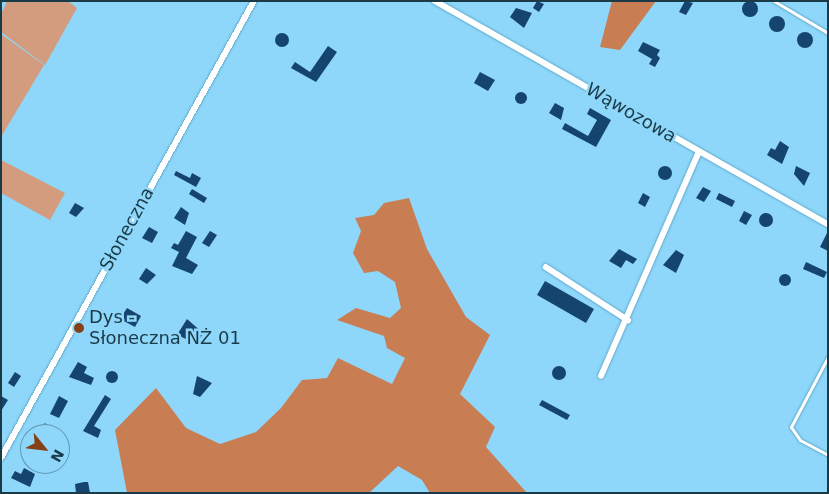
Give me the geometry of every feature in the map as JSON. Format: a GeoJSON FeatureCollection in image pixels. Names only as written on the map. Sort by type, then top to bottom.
{"type":"FeatureCollection","features":[{"type":"Feature","properties":{"kind":"street","name":"Słoneczna"},"geometry":{"type":"LineString","coordinates":[[1,458],[254,1]]}},
{"type":"Feature","properties":{"kind":"street","name":"Wąwozowa"},"geometry":{"type":"LineString","coordinates":[[435,1],[827,223]]}},
{"type":"Feature","properties":{"kind":"street"},"geometry":{"type":"LineString","coordinates":[[602,376],[628,320],[699,152]]}},
{"type":"Feature","properties":{"kind":"street"},"geometry":{"type":"LineString","coordinates":[[546,267],[628,320]]}},
{"type":"Feature","properties":{"kind":"lane"},"geometry":{"type":"LineString","coordinates":[[774,1],[828,32]]}},
{"type":"Feature","properties":{"kind":"lane"},"geometry":{"type":"LineString","coordinates":[[828,358],[791,427],[800,440],[828,454]]}},
{"type":"Feature","properties":{"kind":"shaded area"},"geometry":{"type":"Polygon","coordinates":[[[7,1],[68,1],[77,8],[45,65],[1,32],[1,14],[7,1]]]}},
{"type":"Feature","properties":{"kind":"shaded area"},"geometry":{"type":"Polygon","coordinates":[[[612,1],[656,1],[620,50],[600,47],[612,1]]]}},
{"type":"Feature","properties":{"kind":"shaded area"},"geometry":{"type":"Polygon","coordinates":[[[1,34],[44,65],[1,137],[1,34]]]}},
{"type":"Feature","properties":{"kind":"shaded area"},"geometry":{"type":"Polygon","coordinates":[[[1,160],[65,193],[50,220],[1,193],[1,160]]]}},
{"type":"Feature","properties":{"kind":"shaded area"},"geometry":{"type":"Polygon","coordinates":[[[409,198],[427,249],[466,317],[490,335],[460,394],[495,427],[486,447],[527,493],[430,493],[422,480],[398,466],[369,493],[127,493],[115,430],[156,388],[186,428],[220,444],[256,432],[281,408],[302,380],[327,378],[338,358],[392,384],[405,358],[387,348],[384,336],[337,320],[356,308],[390,318],[401,308],[395,282],[378,271],[364,273],[353,253],[361,231],[355,218],[374,215],[384,203],[409,198]]]}},
{"type":"Feature","properties":{"kind":"building"},"geometry":{"type":"Polygon","coordinates":[[[537,1],[544,4],[539,12],[533,8],[537,1]]]}},
{"type":"Feature","properties":{"kind":"building"},"geometry":{"type":"Polygon","coordinates":[[[685,1],[693,3],[686,15],[679,12],[685,1]]]}},
{"type":"Feature","properties":{"kind":"building"},"geometry":{"type":"Polygon","coordinates":[[[750,1],[756,3],[758,9],[756,15],[750,17],[744,15],[742,9],[744,3],[750,1]]]}},
{"type":"Feature","properties":{"kind":"building"},"geometry":{"type":"Polygon","coordinates":[[[516,8],[532,13],[524,28],[510,17],[516,8]]]}},
{"type":"Feature","properties":{"kind":"building"},"geometry":{"type":"Polygon","coordinates":[[[774,16],[780,16],[785,21],[783,30],[774,32],[769,27],[769,21],[774,16]]]}},
{"type":"Feature","properties":{"kind":"building"},"geometry":{"type":"Polygon","coordinates":[[[802,32],[808,32],[813,37],[811,46],[802,48],[797,43],[797,37],[802,32]]]}},
{"type":"Feature","properties":{"kind":"building"},"geometry":{"type":"Polygon","coordinates":[[[282,33],[287,35],[289,40],[287,45],[282,47],[277,45],[275,40],[277,35],[282,33]]]}},
{"type":"Feature","properties":{"kind":"building"},"geometry":{"type":"Polygon","coordinates":[[[643,42],[660,50],[657,55],[660,58],[655,67],[649,64],[652,59],[638,51],[643,42]]]}},
{"type":"Feature","properties":{"kind":"building"},"geometry":{"type":"Polygon","coordinates":[[[328,46],[337,52],[316,82],[291,68],[295,62],[310,72],[328,46]]]}},
{"type":"Feature","properties":{"kind":"building"},"geometry":{"type":"Polygon","coordinates":[[[480,72],[495,80],[488,91],[474,83],[480,72]]]}},
{"type":"Feature","properties":{"kind":"building"},"geometry":{"type":"Polygon","coordinates":[[[519,92],[523,92],[527,98],[523,104],[519,104],[515,100],[515,96],[519,92]]]}},
{"type":"Feature","properties":{"kind":"building"},"geometry":{"type":"Polygon","coordinates":[[[555,103],[564,108],[561,120],[549,113],[555,103]]]}},
{"type":"Feature","properties":{"kind":"building"},"geometry":{"type":"Polygon","coordinates":[[[590,108],[611,120],[596,147],[562,129],[565,123],[588,136],[597,120],[587,114],[590,108]]]}},
{"type":"Feature","properties":{"kind":"building"},"geometry":{"type":"Polygon","coordinates":[[[780,141],[789,147],[782,164],[767,155],[771,148],[775,150],[780,141]]]}},
{"type":"Feature","properties":{"kind":"building"},"geometry":{"type":"Polygon","coordinates":[[[662,166],[668,166],[672,173],[668,180],[662,180],[658,176],[658,170],[662,166]]]}},
{"type":"Feature","properties":{"kind":"building"},"geometry":{"type":"Polygon","coordinates":[[[796,166],[810,173],[804,186],[794,174],[796,166]]]}},
{"type":"Feature","properties":{"kind":"building"},"geometry":{"type":"Polygon","coordinates":[[[176,171],[190,178],[192,173],[201,178],[196,187],[174,175],[176,171]]]}},
{"type":"Feature","properties":{"kind":"building"},"geometry":{"type":"Polygon","coordinates":[[[703,187],[711,191],[704,202],[696,198],[703,187]]]}},
{"type":"Feature","properties":{"kind":"building"},"geometry":{"type":"Polygon","coordinates":[[[192,189],[207,198],[204,203],[189,194],[192,189]]]}},
{"type":"Feature","properties":{"kind":"building"},"geometry":{"type":"Polygon","coordinates":[[[643,193],[650,197],[645,207],[638,203],[643,193]]]}},
{"type":"Feature","properties":{"kind":"building"},"geometry":{"type":"Polygon","coordinates":[[[719,193],[735,201],[732,207],[716,199],[719,193]]]}},
{"type":"Feature","properties":{"kind":"building"},"geometry":{"type":"Polygon","coordinates":[[[75,203],[84,208],[76,217],[69,213],[75,203]]]}},
{"type":"Feature","properties":{"kind":"building"},"geometry":{"type":"Polygon","coordinates":[[[181,207],[189,213],[185,225],[174,218],[181,207]]]}},
{"type":"Feature","properties":{"kind":"building"},"geometry":{"type":"Polygon","coordinates":[[[744,211],[752,215],[746,225],[739,221],[744,211]]]}},
{"type":"Feature","properties":{"kind":"building"},"geometry":{"type":"Polygon","coordinates":[[[766,213],[771,215],[773,220],[771,225],[766,227],[761,225],[759,220],[761,215],[766,213]]]}},
{"type":"Feature","properties":{"kind":"building"},"geometry":{"type":"Polygon","coordinates":[[[149,227],[158,232],[152,243],[142,238],[149,227]]]}},
{"type":"Feature","properties":{"kind":"building"},"geometry":{"type":"Polygon","coordinates":[[[186,231],[197,237],[186,258],[198,265],[192,274],[172,266],[179,252],[171,248],[174,243],[178,245],[186,231]]]}},
{"type":"Feature","properties":{"kind":"building"},"geometry":{"type":"Polygon","coordinates":[[[210,231],[217,235],[209,247],[202,243],[210,231]]]}},
{"type":"Feature","properties":{"kind":"building"},"geometry":{"type":"Polygon","coordinates":[[[828,231],[828,251],[820,247],[828,231]]]}},
{"type":"Feature","properties":{"kind":"building"},"geometry":{"type":"Polygon","coordinates":[[[619,249],[637,259],[633,264],[626,260],[621,268],[609,261],[619,249]]]}},
{"type":"Feature","properties":{"kind":"building"},"geometry":{"type":"Polygon","coordinates":[[[676,250],[684,255],[676,273],[663,265],[676,250]]]}},
{"type":"Feature","properties":{"kind":"building"},"geometry":{"type":"Polygon","coordinates":[[[806,262],[827,272],[824,278],[803,269],[806,262]]]}},
{"type":"Feature","properties":{"kind":"building"},"geometry":{"type":"Polygon","coordinates":[[[146,268],[156,275],[147,284],[139,279],[146,268]]]}},
{"type":"Feature","properties":{"kind":"building"},"geometry":{"type":"Polygon","coordinates":[[[783,274],[787,274],[791,280],[787,286],[783,286],[779,282],[779,278],[783,274]]]}},
{"type":"Feature","properties":{"kind":"building"},"geometry":{"type":"Polygon","coordinates":[[[545,281],[594,309],[586,323],[537,295],[545,281]]]}},
{"type":"Feature","properties":{"kind":"building"},"geometry":{"type":"Polygon","coordinates":[[[127,308],[141,316],[135,327],[120,319],[127,308]]]}},
{"type":"Feature","properties":{"kind":"building"},"geometry":{"type":"Polygon","coordinates":[[[187,319],[203,333],[197,344],[177,335],[187,319]]]}},
{"type":"Feature","properties":{"kind":"building"},"geometry":{"type":"Polygon","coordinates":[[[78,362],[87,367],[84,373],[94,378],[91,385],[69,377],[78,362]]]}},
{"type":"Feature","properties":{"kind":"building"},"geometry":{"type":"Polygon","coordinates":[[[559,366],[564,368],[566,373],[564,378],[559,380],[554,378],[552,373],[554,368],[559,366]]]}},
{"type":"Feature","properties":{"kind":"building"},"geometry":{"type":"Polygon","coordinates":[[[114,371],[117,372],[117,382],[110,383],[107,382],[106,375],[107,372],[114,371]]]}},
{"type":"Feature","properties":{"kind":"building"},"geometry":{"type":"Polygon","coordinates":[[[15,372],[21,376],[14,387],[8,383],[15,372]]]}},
{"type":"Feature","properties":{"kind":"building"},"geometry":{"type":"Polygon","coordinates":[[[197,376],[212,383],[200,397],[193,394],[197,376]]]}},
{"type":"Feature","properties":{"kind":"building"},"geometry":{"type":"Polygon","coordinates":[[[105,395],[111,399],[94,426],[101,430],[98,438],[83,431],[105,395]]]}},
{"type":"Feature","properties":{"kind":"building"},"geometry":{"type":"Polygon","coordinates":[[[1,396],[8,400],[1,411],[1,396]]]}},
{"type":"Feature","properties":{"kind":"building"},"geometry":{"type":"Polygon","coordinates":[[[59,396],[68,401],[59,418],[50,414],[59,396]]]}},
{"type":"Feature","properties":{"kind":"building"},"geometry":{"type":"Polygon","coordinates":[[[542,400],[570,415],[567,420],[539,405],[542,400]]]}},
{"type":"Feature","properties":{"kind":"building"},"geometry":{"type":"Polygon","coordinates":[[[15,471],[20,474],[35,474],[30,487],[11,478],[15,471]]]}},
{"type":"Feature","properties":{"kind":"building"},"geometry":{"type":"Polygon","coordinates":[[[88,482],[90,493],[76,493],[75,484],[88,482]]]}},
{"type":"Feature","properties":{"kind":"place","name":"Dys - Słoneczna NŻ 01"},"geometry":{"type":"Point","coordinates":[79,328]}}]}
